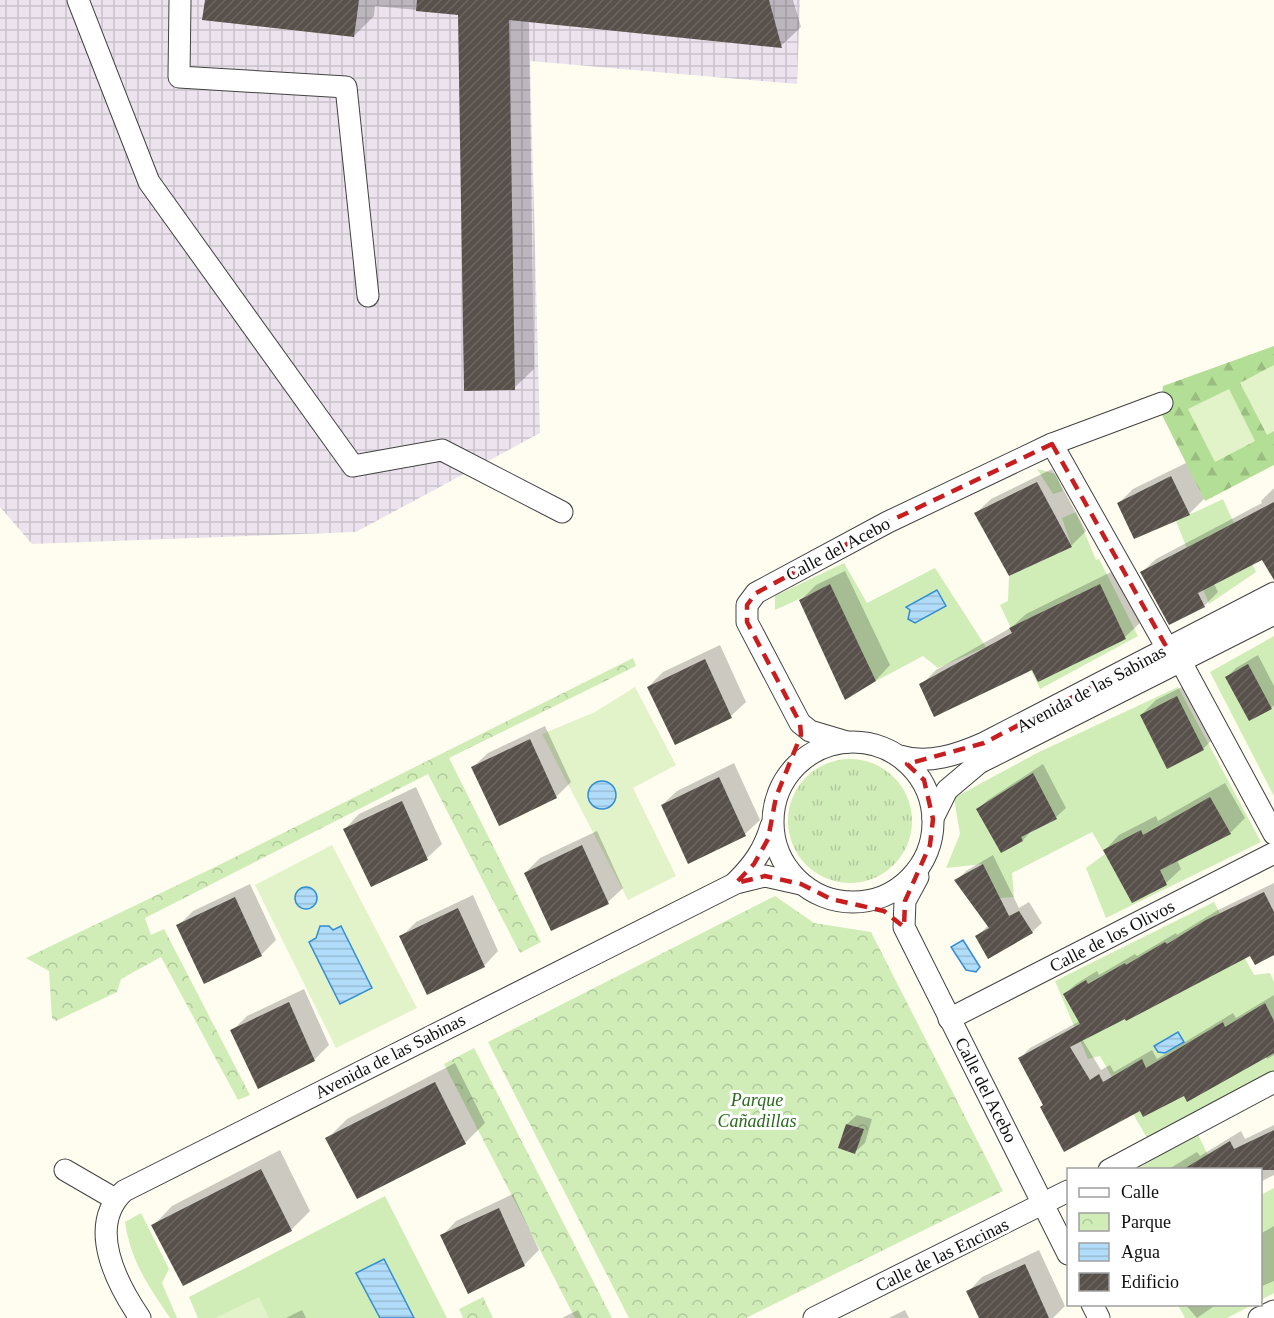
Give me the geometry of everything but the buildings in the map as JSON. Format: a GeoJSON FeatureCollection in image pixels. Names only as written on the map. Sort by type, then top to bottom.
{"type":"FeatureCollection","features":[{"type":"Feature","properties":{"kind":"street"},"geometry":{"type":"LineString","coordinates":[[78,0],[149,182],[353,466],[442,450],[562,512]]}},
{"type":"Feature","properties":{"kind":"street"},"geometry":{"type":"LineString","coordinates":[[180,0],[179,77],[346,87],[368,296]]}},
{"type":"Feature","properties":{"kind":"street","name":"Calle del Acebo"},"geometry":{"type":"LineString","coordinates":[[800,723],[747,622],[747,605],[756,593],[888,522],[1052,444],[1162,403]]}},
{"type":"Feature","properties":{"kind":"street"},"geometry":{"type":"LineString","coordinates":[[1052,444],[1274,834]]}},
{"type":"Feature","properties":{"kind":"street","name":"Avenida de las Sabinas"},"geometry":{"type":"LineString","coordinates":[[933,819],[947,790],[979,763],[1174,655],[1274,593]]}},
{"type":"Feature","properties":{"kind":"street","name":"Avenida de las Sabinas"},"geometry":{"type":"LineString","coordinates":[[900,756],[922,760],[971,749],[1174,655],[1274,614]]}},
{"type":"Feature","properties":{"kind":"street"},"geometry":{"type":"LineString","coordinates":[[800,723],[810,731],[847,742],[869,743],[900,756],[924,780],[933,819],[931,838],[905,901],[904,927]]}},
{"type":"Feature","properties":{"kind":"street"},"geometry":{"type":"LineString","coordinates":[[800,723],[800,747],[776,797],[772,822],[781,857],[801,884],[831,899],[855,902],[878,898],[900,887],[910,878],[925,857]]}},
{"type":"Feature","properties":{"kind":"street"},"geometry":{"type":"LineString","coordinates":[[787,775],[814,751],[847,742]]}},
{"type":"Feature","properties":{"kind":"street","name":"Avenida de las Sabinas"},"geometry":{"type":"LineString","coordinates":[[736,882],[759,855],[768,839],[772,822]]}},
{"type":"Feature","properties":{"kind":"street","name":"Calle de los Olivos"},"geometry":{"type":"LineString","coordinates":[[949,1019],[1274,853]]}},
{"type":"Feature","properties":{"kind":"street","name":"Avenida de las Sabinas"},"geometry":{"type":"LineString","coordinates":[[116,1199],[124,1191],[162,1170],[736,882],[765,876],[801,884]]}},
{"type":"Feature","properties":{"kind":"street","name":"Calle del Acebo"},"geometry":{"type":"LineString","coordinates":[[855,902],[884,911],[904,927],[1067,1252]]}},
{"type":"Feature","properties":{"kind":"street"},"geometry":{"type":"LineString","coordinates":[[1113,1168],[1274,1082]]}},
{"type":"Feature","properties":{"kind":"street"},"geometry":{"type":"LineString","coordinates":[[65,1170],[116,1199],[108,1228],[110,1263],[140,1318]]}},
{"type":"Feature","properties":{"kind":"street","name":"Calle de las Encinas"},"geometry":{"type":"LineString","coordinates":[[814,1318],[1067,1192]]}},
{"type":"Feature","properties":{"kind":"street"},"geometry":{"type":"LineString","coordinates":[[1260,1318],[1274,1311]]}},
{"type":"Feature","properties":{"kind":"highlighted area"},"geometry":{"type":"Polygon","coordinates":[[[1052,444],[1167,648],[984,743],[907,764],[924,780],[933,819],[930,845],[905,901],[904,927],[884,911],[831,899],[801,884],[765,876],[736,883],[754,864],[768,839],[776,797],[801,735],[800,723],[747,622],[747,605],[756,593],[888,522],[1052,444]]]}},
{"type":"Feature","properties":{"kind":"shaded area"},"geometry":{"type":"Polygon","coordinates":[[[0,0],[800,0],[797,84],[530,61],[540,433],[356,532],[32,544],[0,507],[0,0]]]}},
{"type":"Feature","properties":{"kind":"green space"},"geometry":{"type":"Polygon","coordinates":[[[1274,346],[1274,465],[1205,501],[1160,411],[1163,386],[1274,346]]]}},
{"type":"Feature","properties":{"kind":"green space"},"geometry":{"type":"Polygon","coordinates":[[[1274,365],[1274,431],[1267,435],[1240,383],[1274,365]]]}},
{"type":"Feature","properties":{"kind":"green space"},"geometry":{"type":"Polygon","coordinates":[[[1229,389],[1255,441],[1215,462],[1188,409],[1229,389]]]}},
{"type":"Feature","properties":{"kind":"green space"},"geometry":{"type":"Polygon","coordinates":[[[1037,469],[1056,474],[1063,491],[1053,494],[1037,469]]]}},
{"type":"Feature","properties":{"kind":"green space"},"geometry":{"type":"Polygon","coordinates":[[[1223,499],[1256,572],[1209,604],[1176,521],[1223,499]]]}},
{"type":"Feature","properties":{"kind":"green space"},"geometry":{"type":"Polygon","coordinates":[[[1076,512],[1096,560],[1099,559],[1138,636],[1040,689],[1000,605],[1008,601],[1009,576],[1072,547],[1062,518],[1076,512]]]}},
{"type":"Feature","properties":{"kind":"green space"},"geometry":{"type":"Polygon","coordinates":[[[844,563],[867,603],[935,568],[986,647],[938,668],[923,656],[876,681],[830,585],[775,610],[775,596],[844,563]]]}},
{"type":"Feature","properties":{"kind":"green space"},"geometry":{"type":"Polygon","coordinates":[[[1274,636],[1274,796],[1210,672],[1274,636]]]}},
{"type":"Feature","properties":{"kind":"green space"},"geometry":{"type":"Polygon","coordinates":[[[633,658],[636,666],[449,758],[541,942],[520,953],[428,774],[145,918],[151,935],[164,929],[250,1095],[238,1100],[161,957],[121,979],[117,992],[56,1021],[52,1018],[49,971],[26,958],[217,866],[633,658]]]}},
{"type":"Feature","properties":{"kind":"green space"},"geometry":{"type":"Polygon","coordinates":[[[635,687],[676,765],[633,788],[676,876],[628,900],[542,734],[595,712],[635,687]]]}},
{"type":"Feature","properties":{"kind":"green space"},"geometry":{"type":"Polygon","coordinates":[[[1178,687],[1261,842],[1106,918],[1086,868],[1105,854],[1092,832],[1012,873],[1014,897],[1000,898],[983,864],[946,868],[960,834],[954,798],[1037,753],[1178,687]]]}},
{"type":"Feature","properties":{"kind":"green space"},"geometry":{"type":"Polygon","coordinates":[[[850,759],[874,764],[894,777],[907,797],[912,821],[907,845],[894,865],[874,878],[850,883],[826,878],[806,865],[793,845],[788,821],[793,797],[806,777],[826,764],[850,759]]]}},
{"type":"Feature","properties":{"kind":"green space"},"geometry":{"type":"Polygon","coordinates":[[[332,845],[417,1008],[336,1048],[255,885],[332,845]]]}},
{"type":"Feature","properties":{"kind":"green space","name":"Parque Cañadillas"},"geometry":{"type":"Polygon","coordinates":[[[775,896],[814,923],[871,932],[1003,1191],[746,1318],[629,1318],[488,1042],[775,896]]]}},
{"type":"Feature","properties":{"kind":"green space"},"geometry":{"type":"Polygon","coordinates":[[[1214,902],[1254,975],[1270,973],[1274,982],[1274,1073],[1147,1138],[1100,1056],[1088,1059],[1055,981],[1214,902]]]}},
{"type":"Feature","properties":{"kind":"green space"},"geometry":{"type":"Polygon","coordinates":[[[474,1048],[612,1318],[575,1318],[444,1064],[474,1048]]]}},
{"type":"Feature","properties":{"kind":"green space"},"geometry":{"type":"Polygon","coordinates":[[[1197,1133],[1214,1168],[1139,1168],[1197,1133]]]}},
{"type":"Feature","properties":{"kind":"green space"},"geometry":{"type":"Polygon","coordinates":[[[1274,1188],[1274,1293],[1262,1299],[1262,1194],[1274,1188]]]}},
{"type":"Feature","properties":{"kind":"green space"},"geometry":{"type":"Polygon","coordinates":[[[385,1196],[447,1318],[198,1318],[189,1297],[385,1196]]]}},
{"type":"Feature","properties":{"kind":"green space"},"geometry":{"type":"Polygon","coordinates":[[[141,1213],[169,1269],[162,1283],[177,1318],[170,1318],[162,1306],[142,1273],[131,1249],[125,1222],[141,1213]]]}},
{"type":"Feature","properties":{"kind":"green space"},"geometry":{"type":"Polygon","coordinates":[[[259,1297],[269,1318],[215,1318],[259,1297]]]}},
{"type":"Feature","properties":{"kind":"green space"},"geometry":{"type":"Polygon","coordinates":[[[483,1297],[493,1318],[463,1318],[459,1309],[483,1297]]]}},
{"type":"Feature","properties":{"kind":"green space"},"geometry":{"type":"Polygon","coordinates":[[[1179,1306],[1250,1306],[1227,1318],[1185,1318],[1179,1306]]]}},
{"type":"Feature","properties":{"kind":"water"},"geometry":{"type":"Polygon","coordinates":[[[937,590],[946,606],[915,623],[908,619],[910,610],[906,607],[937,590]]]}},
{"type":"Feature","properties":{"kind":"water"},"geometry":{"type":"Polygon","coordinates":[[[602,781],[612,785],[616,795],[612,805],[602,809],[592,805],[588,795],[592,785],[602,781]]]}},
{"type":"Feature","properties":{"kind":"water"},"geometry":{"type":"Polygon","coordinates":[[[306,887],[314,890],[317,898],[314,906],[306,909],[298,906],[295,898],[298,890],[306,887]]]}},
{"type":"Feature","properties":{"kind":"water"},"geometry":{"type":"Polygon","coordinates":[[[320,926],[329,926],[333,930],[341,926],[372,988],[340,1004],[309,942],[316,938],[320,926]]]}},
{"type":"Feature","properties":{"kind":"water"},"geometry":{"type":"Polygon","coordinates":[[[963,940],[980,967],[976,972],[966,970],[951,947],[963,940]]]}},
{"type":"Feature","properties":{"kind":"water"},"geometry":{"type":"Polygon","coordinates":[[[1178,1032],[1184,1042],[1165,1053],[1158,1052],[1154,1046],[1178,1032]]]}},
{"type":"Feature","properties":{"kind":"water"},"geometry":{"type":"Polygon","coordinates":[[[384,1259],[414,1318],[380,1318],[356,1273],[384,1259]]]}}]}
